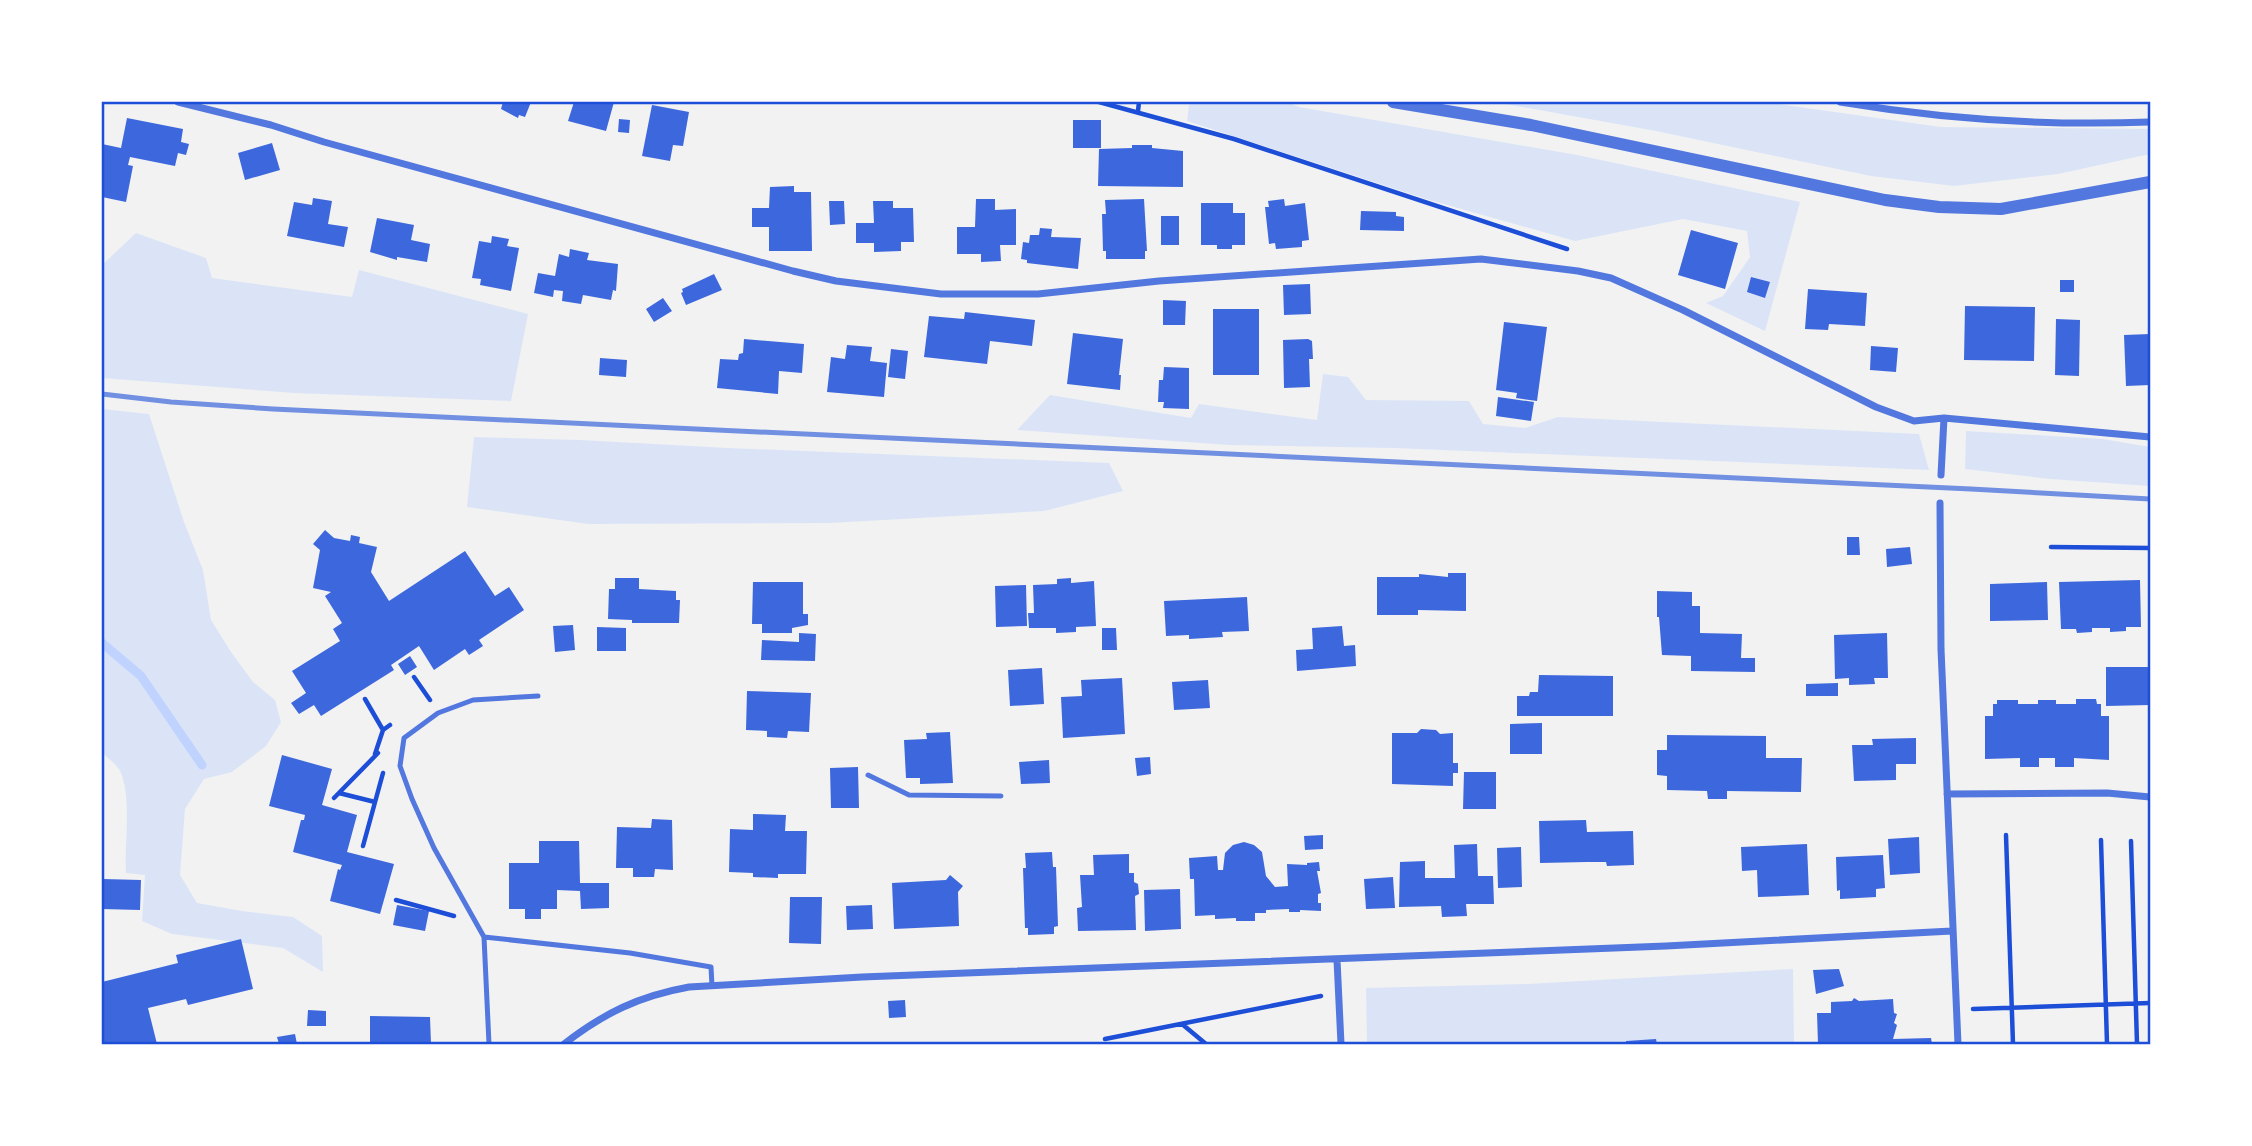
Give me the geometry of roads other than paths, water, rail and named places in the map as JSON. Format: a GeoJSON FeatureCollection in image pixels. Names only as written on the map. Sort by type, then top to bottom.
{"type":"FeatureCollection","features":[{"type":"Feature","properties":{"kind":"street"},"geometry":{"type":"LineString","coordinates":[[178,102],[271,125],[707,249],[836,281],[890,288],[941,294],[1038,294],[1159,281],[1481,259],[1577,271],[1611,278],[1684,310],[1876,407],[1914,421],[1944,418],[2151,437]]}},
{"type":"Feature","properties":{"kind":"street"},"geometry":{"type":"LineString","coordinates":[[1393,102],[1531,125],[1885,200],[1939,207],[2001,209],[2151,182]]}},
{"type":"Feature","properties":{"kind":"street"},"geometry":{"type":"LineString","coordinates":[[1840,102],[2009,122],[2151,122]]}},
{"type":"Feature","properties":{"kind":"street"},"geometry":{"type":"LineString","coordinates":[[1941,475],[1944,418]]}},
{"type":"Feature","properties":{"kind":"street"},"geometry":{"type":"LineString","coordinates":[[1940,503],[1941,649],[1958,1045]]}},
{"type":"Feature","properties":{"kind":"street"},"geometry":{"type":"LineString","coordinates":[[1947,794],[2107,793],[2151,797]]}},
{"type":"Feature","properties":{"kind":"street"},"geometry":{"type":"LineString","coordinates":[[564,1045],[608,1013],[632,1003],[662,992],[712,986],[862,977],[1337,960],[1952,931]]}},
{"type":"Feature","properties":{"kind":"street"},"geometry":{"type":"LineString","coordinates":[[1337,960],[1340,1045]]}},
{"type":"Feature","properties":{"kind":"lane"},"geometry":{"type":"LineString","coordinates":[[489,1045],[484,937],[434,848],[400,766],[404,738],[438,713],[473,701],[538,696]]}},
{"type":"Feature","properties":{"kind":"lane"},"geometry":{"type":"LineString","coordinates":[[868,775],[909,795],[1001,796]]}},
{"type":"Feature","properties":{"kind":"lane"},"geometry":{"type":"LineString","coordinates":[[484,937],[631,953],[711,967],[712,986]]}},
{"type":"Feature","properties":{"kind":"waterway"},"geometry":{"type":"LineString","coordinates":[[102,643],[141,676],[202,765]]}},
{"type":"Feature","properties":{"kind":"railway"},"geometry":{"type":"LineString","coordinates":[[102,394],[273,409],[2150,499]]}}]}
